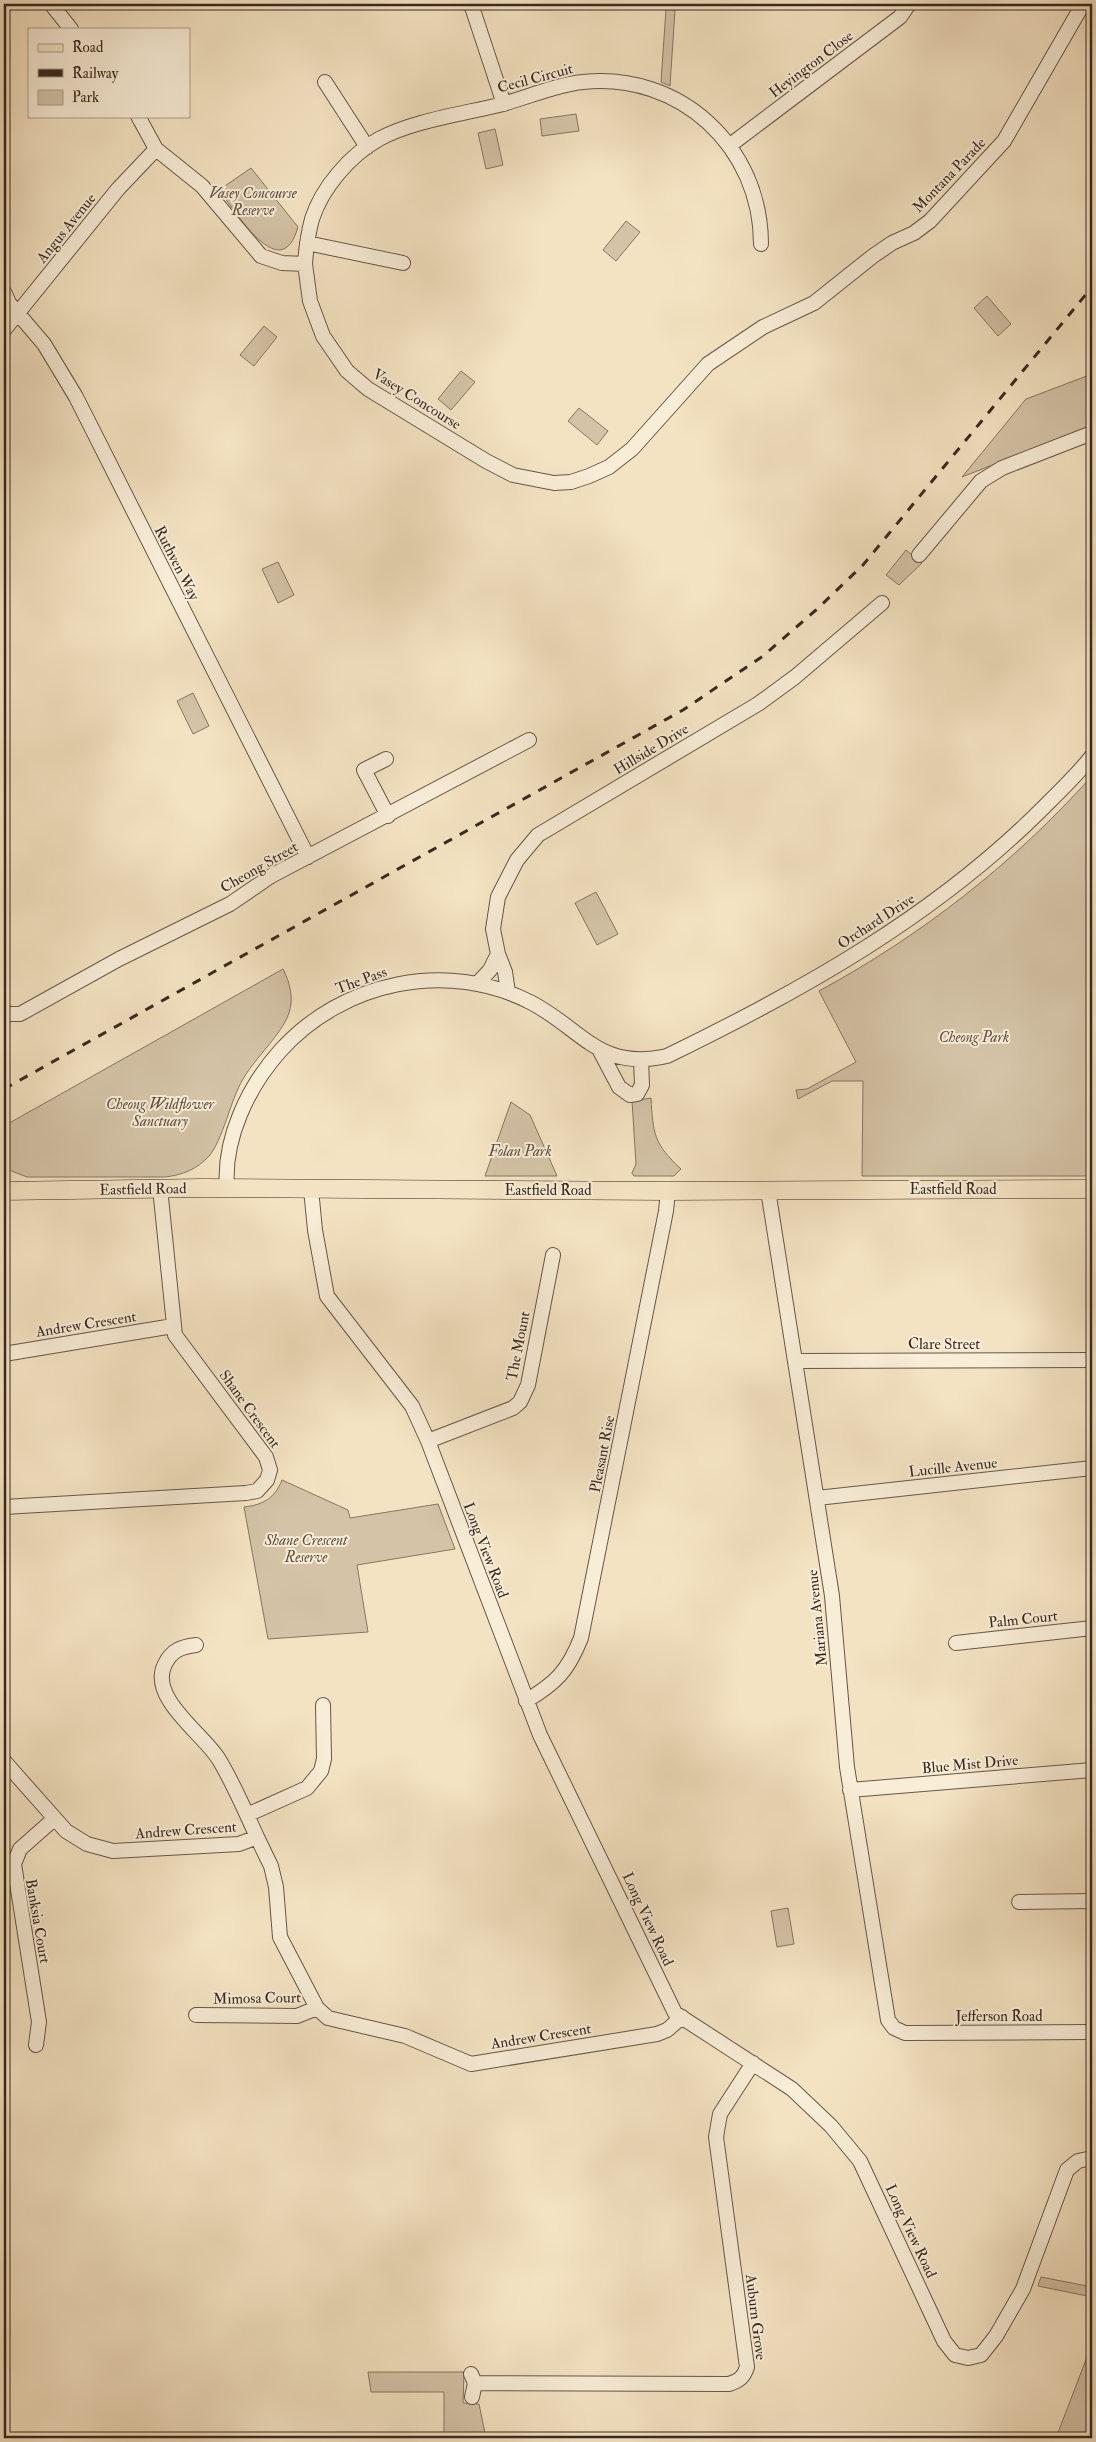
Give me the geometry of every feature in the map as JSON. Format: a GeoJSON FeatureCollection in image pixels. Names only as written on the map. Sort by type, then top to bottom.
{"type":"FeatureCollection","features":[{"type":"Feature","properties":{"kind":"main road","name":"Eastfield Road"},"geometry":{"type":"LineString","coordinates":[[4,1191],[160,1188],[668,1191],[1092,1189]]}},
{"type":"Feature","properties":{"kind":"street"},"geometry":{"type":"LineString","coordinates":[[51,4],[70,28]]}},
{"type":"Feature","properties":{"kind":"street"},"geometry":{"type":"LineString","coordinates":[[471,4],[504,104]]}},
{"type":"Feature","properties":{"kind":"street","name":"Heyington Close"},"geometry":{"type":"LineString","coordinates":[[729,146],[900,17],[909,4]]}},
{"type":"Feature","properties":{"kind":"street","name":"Montana Parade"},"geometry":{"type":"LineString","coordinates":[[708,364],[763,327],[814,303],[873,256],[892,243],[914,233],[930,221],[1004,141],[1083,4]]}},
{"type":"Feature","properties":{"kind":"street"},"geometry":{"type":"LineString","coordinates":[[325,82],[367,147]]}},
{"type":"Feature","properties":{"kind":"street","name":"Cecil Circuit"},"geometry":{"type":"LineString","coordinates":[[305,264],[312,219],[328,187],[367,147],[393,133],[582,82],[619,82],[637,85],[660,93],[693,110],[713,126],[742,163],[752,186],[759,211],[761,244]]}},
{"type":"Feature","properties":{"kind":"street"},"geometry":{"type":"LineString","coordinates":[[139,118],[156,149],[202,186],[260,256],[282,263],[305,264]]}},
{"type":"Feature","properties":{"kind":"street","name":"Angus Avenue"},"geometry":{"type":"LineString","coordinates":[[4,330],[118,189],[156,149]]}},
{"type":"Feature","properties":{"kind":"street"},"geometry":{"type":"LineString","coordinates":[[307,243],[403,263]]}},
{"type":"Feature","properties":{"kind":"street","name":"Vasey Concourse"},"geometry":{"type":"LineString","coordinates":[[305,264],[306,287],[316,318],[333,353],[347,371],[368,389],[486,461],[513,475],[535,481],[571,482],[609,467],[632,449],[708,364]]}},
{"type":"Feature","properties":{"kind":"street","name":"Ruthven Way"},"geometry":{"type":"LineString","coordinates":[[4,292],[44,344],[76,397],[308,857]]}},
{"type":"Feature","properties":{"kind":"street"},"geometry":{"type":"LineString","coordinates":[[919,555],[981,481],[1002,468],[1092,433]]}},
{"type":"Feature","properties":{"kind":"street","name":"Hillside Drive"},"geometry":{"type":"LineString","coordinates":[[508,992],[493,929],[498,898],[518,860],[538,835],[758,704],[795,677],[882,603]]}},
{"type":"Feature","properties":{"kind":"street","name":"Cheong Street"},"geometry":{"type":"LineString","coordinates":[[4,1014],[20,1014],[119,959],[230,904],[271,876],[388,816],[528,740]]}},
{"type":"Feature","properties":{"kind":"street","name":"Orchard Drive"},"geometry":{"type":"LineString","coordinates":[[641,1060],[667,1056],[696,1042],[810,981],[889,934],[930,906],[992,857],[1073,778],[1092,756]]}},
{"type":"Feature","properties":{"kind":"street"},"geometry":{"type":"LineString","coordinates":[[386,759],[364,770],[388,816]]}},
{"type":"Feature","properties":{"kind":"street"},"geometry":{"type":"LineString","coordinates":[[477,984],[490,970],[498,954]]}},
{"type":"Feature","properties":{"kind":"street","name":"The Pass"},"geometry":{"type":"LineString","coordinates":[[227,1188],[226,1171],[232,1142],[246,1102],[274,1058],[302,1029],[336,1006],[372,990],[426,980],[477,984],[508,992],[548,1012],[600,1051],[623,1059],[641,1060],[642,1086],[637,1094],[630,1096],[619,1088],[600,1051]]}},
{"type":"Feature","properties":{"kind":"street","name":"Shane Crescent"},"geometry":{"type":"LineString","coordinates":[[4,1507],[246,1493],[262,1487],[267,1480],[270,1470],[266,1457],[175,1335],[160,1188]]}},
{"type":"Feature","properties":{"kind":"street","name":"Long View Road"},"geometry":{"type":"LineString","coordinates":[[311,1189],[315,1230],[327,1296],[412,1406],[428,1440],[540,1734],[675,2013],[792,2090],[831,2126],[860,2161],[944,2341],[952,2352],[962,2358],[973,2358],[981,2355],[996,2336],[1023,2289],[1067,2170],[1078,2161],[1092,2158]]}},
{"type":"Feature","properties":{"kind":"street","name":"Mariana Avenue"},"geometry":{"type":"LineString","coordinates":[[768,1190],[832,1596],[850,1790],[886,2015],[890,2024],[905,2033]]}},
{"type":"Feature","properties":{"kind":"street","name":"Pleasant Rise"},"geometry":{"type":"LineString","coordinates":[[526,1701],[552,1685],[565,1671],[581,1638],[666,1211],[668,1191]]}},
{"type":"Feature","properties":{"kind":"street","name":"The Mount"},"geometry":{"type":"LineString","coordinates":[[428,1440],[503,1412],[520,1402],[528,1385],[553,1255]]}},
{"type":"Feature","properties":{"kind":"street","name":"Andrew Crescent"},"geometry":{"type":"LineString","coordinates":[[4,1354],[173,1326]]}},
{"type":"Feature","properties":{"kind":"street","name":"Clare Street"},"geometry":{"type":"LineString","coordinates":[[796,1361],[1092,1360]]}},
{"type":"Feature","properties":{"kind":"street","name":"Lucille Avenue"},"geometry":{"type":"LineString","coordinates":[[817,1498],[1092,1468]]}},
{"type":"Feature","properties":{"kind":"street","name":"Palm Court"},"geometry":{"type":"LineString","coordinates":[[956,1643],[1092,1628]]}},
{"type":"Feature","properties":{"kind":"street"},"geometry":{"type":"LineString","coordinates":[[196,1645],[180,1648],[171,1654],[164,1665],[162,1685],[165,1695],[218,1758],[257,1837]]}},
{"type":"Feature","properties":{"kind":"street"},"geometry":{"type":"LineString","coordinates":[[247,1815],[307,1788],[318,1776],[324,1759],[323,1704]]}},
{"type":"Feature","properties":{"kind":"street","name":"Andrew Crescent"},"geometry":{"type":"LineString","coordinates":[[4,1761],[54,1819],[76,1838],[87,1844],[113,1851],[239,1844],[257,1837],[271,1866],[276,1887],[280,1937],[317,2008],[328,2018],[405,2036],[471,2064],[657,2034],[667,2030],[682,2018]]}},
{"type":"Feature","properties":{"kind":"street","name":"Blue Mist Drive"},"geometry":{"type":"LineString","coordinates":[[850,1790],[1092,1770]]}},
{"type":"Feature","properties":{"kind":"street","name":"Banksia Court"},"geometry":{"type":"LineString","coordinates":[[36,2045],[39,2022],[14,1864],[20,1849],[54,1819]]}},
{"type":"Feature","properties":{"kind":"street"},"geometry":{"type":"LineString","coordinates":[[1019,1902],[1092,1901]]}},
{"type":"Feature","properties":{"kind":"street","name":"Mimosa Court"},"geometry":{"type":"LineString","coordinates":[[196,2015],[298,2016],[317,2008]]}},
{"type":"Feature","properties":{"kind":"street","name":"Jefferson Road"},"geometry":{"type":"LineString","coordinates":[[905,2033],[1092,2032]]}},
{"type":"Feature","properties":{"kind":"street","name":"Auburn Grove"},"geometry":{"type":"LineString","coordinates":[[472,2397],[473,2379],[729,2384],[738,2381],[744,2374],[747,2367],[716,2137],[720,2114],[753,2063]]}},
{"type":"Feature","properties":{"kind":"green space"},"geometry":{"type":"Polygon","coordinates":[[[666,9],[675,10],[670,86],[661,82],[666,9]]]}},
{"type":"Feature","properties":{"kind":"green space"},"geometry":{"type":"Polygon","coordinates":[[[576,114],[579,131],[542,136],[540,119],[576,114]]]}},
{"type":"Feature","properties":{"kind":"green space"},"geometry":{"type":"Polygon","coordinates":[[[495,129],[503,165],[486,169],[478,133],[495,129]]]}},
{"type":"Feature","properties":{"kind":"green space","name":"Vasey Concourse Reserve"},"geometry":{"type":"Polygon","coordinates":[[[251,168],[298,227],[290,244],[281,250],[270,247],[258,239],[219,190],[251,168]]]}},
{"type":"Feature","properties":{"kind":"green space"},"geometry":{"type":"Polygon","coordinates":[[[626,221],[640,232],[616,261],[603,250],[626,221]]]}},
{"type":"Feature","properties":{"kind":"green space"},"geometry":{"type":"Polygon","coordinates":[[[987,296],[1011,324],[998,336],[974,308],[987,296]]]}},
{"type":"Feature","properties":{"kind":"green space"},"geometry":{"type":"Polygon","coordinates":[[[264,326],[277,337],[254,366],[240,355],[264,326]]]}},
{"type":"Feature","properties":{"kind":"green space"},"geometry":{"type":"Polygon","coordinates":[[[461,371],[475,382],[451,410],[438,399],[461,371]]]}},
{"type":"Feature","properties":{"kind":"green space"},"geometry":{"type":"Polygon","coordinates":[[[1092,374],[1092,426],[962,477],[1026,399],[1092,374]]]}},
{"type":"Feature","properties":{"kind":"green space"},"geometry":{"type":"Polygon","coordinates":[[[579,408],[608,431],[597,445],[568,421],[579,408]]]}},
{"type":"Feature","properties":{"kind":"green space"},"geometry":{"type":"Polygon","coordinates":[[[906,550],[922,563],[899,585],[886,575],[906,550]]]}},
{"type":"Feature","properties":{"kind":"green space"},"geometry":{"type":"Polygon","coordinates":[[[278,562],[294,595],[278,603],[262,569],[278,562]]]}},
{"type":"Feature","properties":{"kind":"green space"},"geometry":{"type":"Polygon","coordinates":[[[193,693],[209,726],[193,734],[177,701],[193,693]]]}},
{"type":"Feature","properties":{"kind":"green space","name":"Cheong Park"},"geometry":{"type":"Polygon","coordinates":[[[1092,776],[1092,1176],[862,1176],[863,1081],[832,1081],[798,1099],[796,1090],[807,1089],[856,1062],[819,991],[894,946],[964,896],[1030,839],[1092,776]]]}},
{"type":"Feature","properties":{"kind":"green space"},"geometry":{"type":"Polygon","coordinates":[[[596,892],[618,934],[597,945],[575,903],[596,892]]]}},
{"type":"Feature","properties":{"kind":"green space","name":"Cheong Wildflower Sanctuary"},"geometry":{"type":"Polygon","coordinates":[[[283,969],[288,980],[291,1002],[286,1021],[243,1079],[214,1149],[195,1168],[178,1175],[165,1177],[27,1177],[4,1168],[4,1126],[283,969]]]}},
{"type":"Feature","properties":{"kind":"green space"},"geometry":{"type":"Polygon","coordinates":[[[651,1098],[654,1130],[657,1138],[665,1152],[681,1169],[674,1176],[634,1176],[632,1173],[636,1164],[632,1101],[651,1098]]]}},
{"type":"Feature","properties":{"kind":"green space","name":"Folan Park"},"geometry":{"type":"Polygon","coordinates":[[[511,1102],[530,1115],[557,1176],[485,1176],[511,1102]]]}},
{"type":"Feature","properties":{"kind":"green space","name":"Shane Crescent Reserve"},"geometry":{"type":"Polygon","coordinates":[[[282,1480],[348,1510],[350,1518],[438,1504],[455,1549],[357,1565],[368,1632],[268,1639],[244,1507],[268,1500],[276,1492],[282,1480]]]}},
{"type":"Feature","properties":{"kind":"green space"},"geometry":{"type":"Polygon","coordinates":[[[788,1908],[794,1944],[777,1947],[771,1911],[788,1908]]]}},
{"type":"Feature","properties":{"kind":"green space"},"geometry":{"type":"Polygon","coordinates":[[[1041,2277],[1092,2287],[1092,2297],[1038,2286],[1041,2277]]]}},
{"type":"Feature","properties":{"kind":"green space"},"geometry":{"type":"Polygon","coordinates":[[[1092,2344],[1092,2438],[1056,2438],[1092,2344]]]}},
{"type":"Feature","properties":{"kind":"green space"},"geometry":{"type":"Polygon","coordinates":[[[368,2372],[464,2372],[463,2403],[479,2404],[486,2438],[444,2438],[444,2392],[371,2392],[368,2372]]]}},
{"type":"Feature","properties":{"kind":"railway"},"geometry":{"type":"LineString","coordinates":[[4,1089],[683,710],[763,656],[816,610],[863,565],[1092,287]]}}]}
